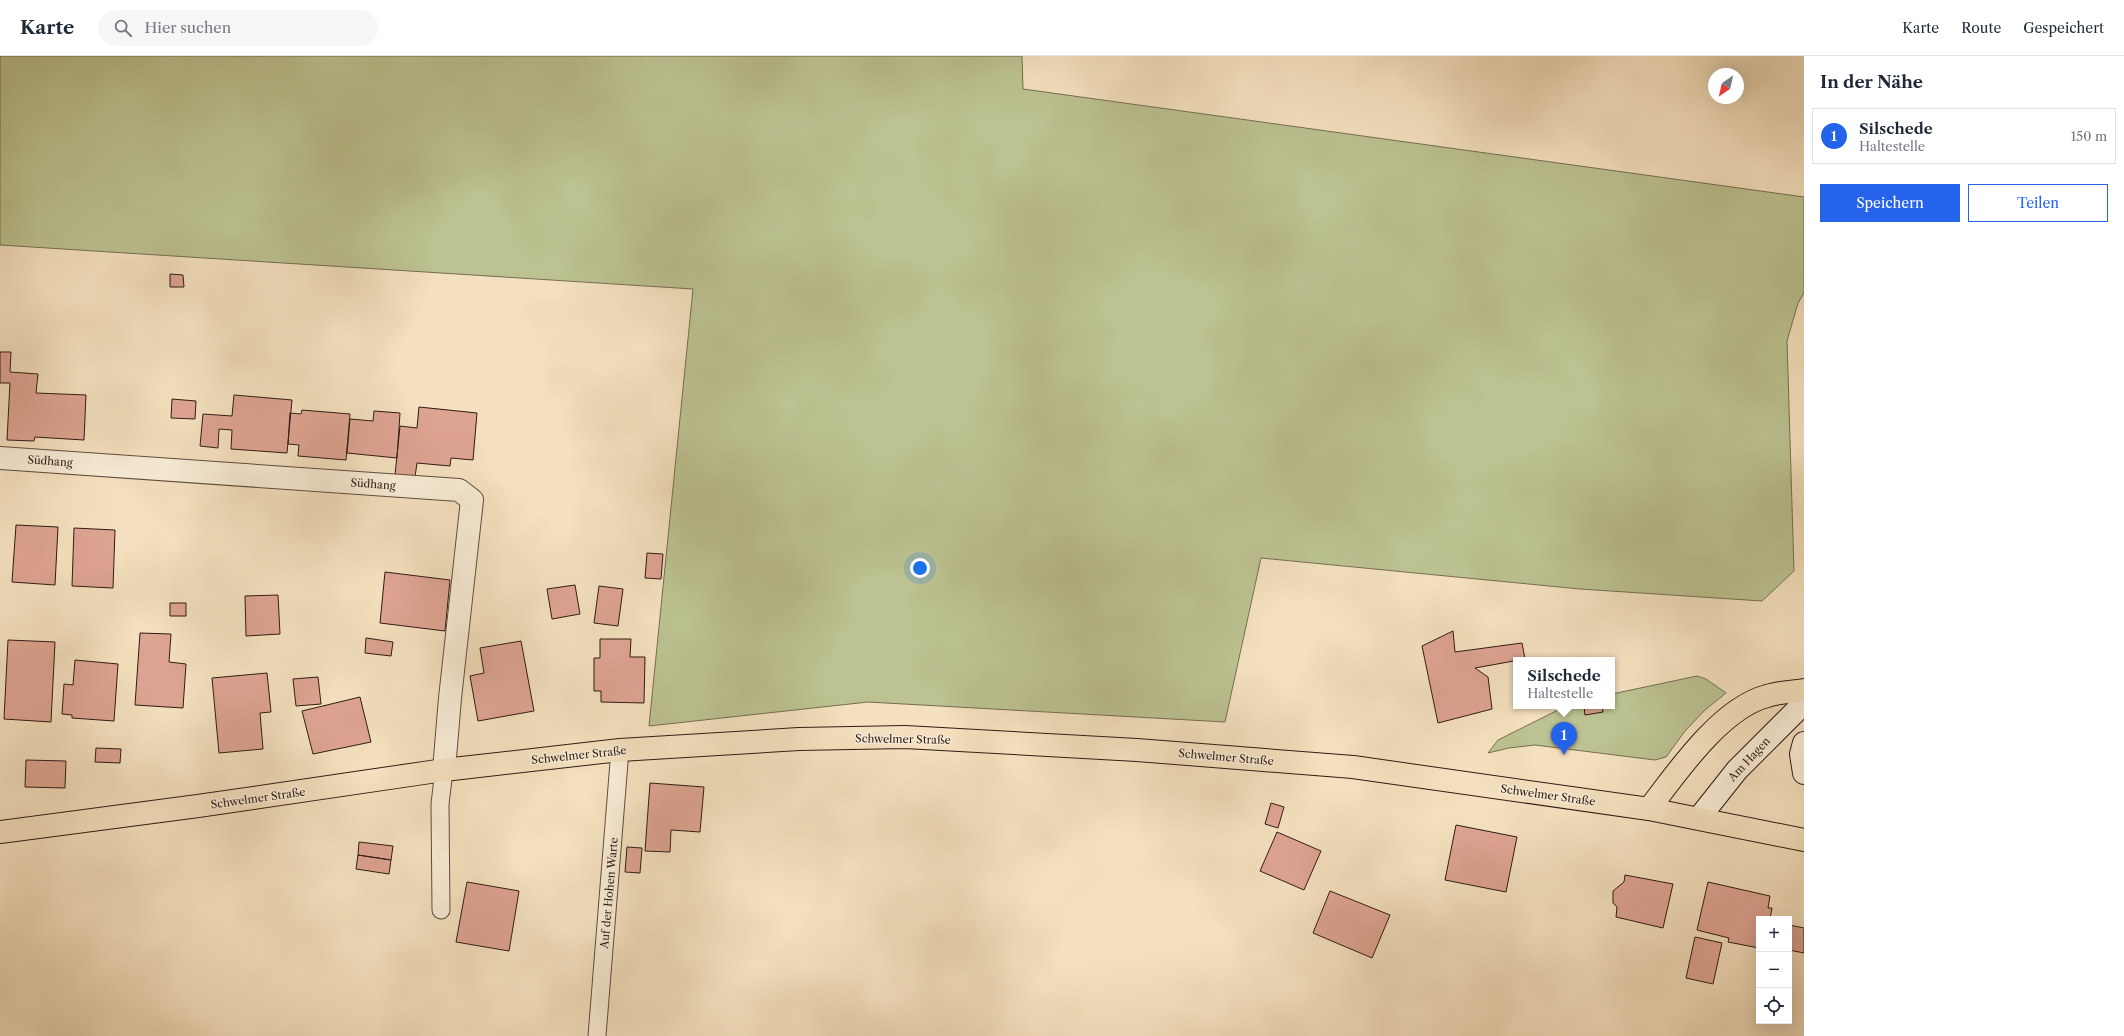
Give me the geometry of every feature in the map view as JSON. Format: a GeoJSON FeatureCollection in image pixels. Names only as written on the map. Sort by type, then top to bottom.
{"type":"FeatureCollection","features":[{"type":"Feature","properties":{"kind":"main road"},"geometry":{"type":"LineString","coordinates":[[1649,809],[1699,745],[1734,713],[1766,696],[1804,690]]}},
{"type":"Feature","properties":{"kind":"main road","name":"Schwelmer Straße"},"geometry":{"type":"LineString","coordinates":[[0,832],[198,806],[444,770],[620,750],[799,739],[906,737],[1137,750],[1353,768],[1649,809],[1804,840]]}},
{"type":"Feature","properties":{"kind":"street","name":"Südhang"},"geometry":{"type":"LineString","coordinates":[[0,458],[459,490],[472,500],[450,698],[444,770]]}},
{"type":"Feature","properties":{"kind":"street","name":"Am Hagen"},"geometry":{"type":"LineString","coordinates":[[1699,818],[1737,770],[1804,703]]}},
{"type":"Feature","properties":{"kind":"street"},"geometry":{"type":"LineString","coordinates":[[1804,743],[1801,754],[1804,773]]}},
{"type":"Feature","properties":{"kind":"lane","name":"Auf der Hohen Warte"},"geometry":{"type":"LineString","coordinates":[[597,1036],[620,750]]}},
{"type":"Feature","properties":{"kind":"lane"},"geometry":{"type":"LineString","coordinates":[[441,910],[440,804],[444,770]]}},
{"type":"Feature","properties":{"kind":"green space"},"geometry":{"type":"Polygon","coordinates":[[[0,56],[1022,56],[1023,89],[1804,197],[1804,293],[1798,303],[1787,341],[1794,571],[1762,601],[1580,589],[1261,558],[1225,722],[868,702],[649,726],[693,289],[0,245],[0,56]]]}},
{"type":"Feature","properties":{"kind":"green space"},"geometry":{"type":"Polygon","coordinates":[[[1697,676],[1706,679],[1726,693],[1705,710],[1685,731],[1666,757],[1655,760],[1535,745],[1509,748],[1488,753],[1498,740],[1560,709],[1615,709],[1615,693],[1697,676]]]}},
{"type":"Feature","properties":{"kind":"building"},"geometry":{"type":"Polygon","coordinates":[[[170,274],[183,275],[184,287],[170,287],[170,274]]]}},
{"type":"Feature","properties":{"kind":"building"},"geometry":{"type":"Polygon","coordinates":[[[0,352],[11,352],[10,372],[38,374],[36,393],[86,395],[84,440],[35,437],[34,441],[7,440],[10,383],[0,383],[0,352]]]}},
{"type":"Feature","properties":{"kind":"building"},"geometry":{"type":"Polygon","coordinates":[[[234,395],[292,400],[287,453],[231,449],[232,430],[219,429],[218,448],[200,446],[203,414],[232,416],[234,395]]]}},
{"type":"Feature","properties":{"kind":"building"},"geometry":{"type":"Polygon","coordinates":[[[172,399],[196,401],[195,419],[171,418],[172,399]]]}},
{"type":"Feature","properties":{"kind":"building"},"geometry":{"type":"Polygon","coordinates":[[[419,407],[477,413],[473,460],[451,458],[450,466],[417,463],[415,477],[395,475],[400,426],[417,428],[419,407]]]}},
{"type":"Feature","properties":{"kind":"building"},"geometry":{"type":"Polygon","coordinates":[[[302,410],[350,414],[346,460],[298,456],[299,445],[288,444],[290,413],[301,414],[302,410]]]}},
{"type":"Feature","properties":{"kind":"building"},"geometry":{"type":"Polygon","coordinates":[[[374,411],[400,413],[397,458],[347,453],[350,419],[373,421],[374,411]]]}},
{"type":"Feature","properties":{"kind":"building"},"geometry":{"type":"Polygon","coordinates":[[[16,525],[58,527],[55,585],[12,582],[16,525]]]}},
{"type":"Feature","properties":{"kind":"building"},"geometry":{"type":"Polygon","coordinates":[[[74,528],[115,530],[113,588],[72,586],[74,528]]]}},
{"type":"Feature","properties":{"kind":"building"},"geometry":{"type":"Polygon","coordinates":[[[647,553],[663,554],[661,579],[645,578],[647,553]]]}},
{"type":"Feature","properties":{"kind":"building"},"geometry":{"type":"Polygon","coordinates":[[[385,572],[450,580],[445,631],[380,623],[385,572]]]}},
{"type":"Feature","properties":{"kind":"building"},"geometry":{"type":"Polygon","coordinates":[[[575,585],[580,614],[552,619],[547,589],[575,585]]]}},
{"type":"Feature","properties":{"kind":"building"},"geometry":{"type":"Polygon","coordinates":[[[599,586],[623,589],[618,626],[594,623],[599,586]]]}},
{"type":"Feature","properties":{"kind":"building"},"geometry":{"type":"Polygon","coordinates":[[[278,595],[280,634],[246,636],[245,596],[278,595]]]}},
{"type":"Feature","properties":{"kind":"building"},"geometry":{"type":"Polygon","coordinates":[[[170,603],[186,603],[186,616],[170,616],[170,603]]]}},
{"type":"Feature","properties":{"kind":"building"},"geometry":{"type":"Polygon","coordinates":[[[1453,631],[1455,652],[1522,643],[1525,657],[1513,657],[1513,661],[1475,668],[1488,677],[1492,709],[1438,723],[1422,646],[1453,631]]]}},
{"type":"Feature","properties":{"kind":"building"},"geometry":{"type":"Polygon","coordinates":[[[140,633],[171,634],[169,662],[186,664],[183,708],[135,705],[140,633]]]}},
{"type":"Feature","properties":{"kind":"building"},"geometry":{"type":"Polygon","coordinates":[[[366,638],[393,642],[391,656],[365,653],[366,638]]]}},
{"type":"Feature","properties":{"kind":"building"},"geometry":{"type":"Polygon","coordinates":[[[600,639],[631,639],[630,657],[645,657],[644,703],[601,702],[601,691],[594,691],[594,658],[600,658],[600,639]]]}},
{"type":"Feature","properties":{"kind":"building"},"geometry":{"type":"Polygon","coordinates":[[[8,640],[55,642],[51,722],[4,719],[8,640]]]}},
{"type":"Feature","properties":{"kind":"building"},"geometry":{"type":"Polygon","coordinates":[[[521,641],[534,711],[478,721],[470,676],[484,673],[480,648],[521,641]]]}},
{"type":"Feature","properties":{"kind":"building"},"geometry":{"type":"Polygon","coordinates":[[[75,660],[118,664],[114,721],[72,718],[72,715],[62,714],[64,684],[73,685],[75,660]]]}},
{"type":"Feature","properties":{"kind":"building"},"geometry":{"type":"Polygon","coordinates":[[[267,673],[271,712],[260,713],[263,749],[219,753],[212,678],[267,673]]]}},
{"type":"Feature","properties":{"kind":"building"},"geometry":{"type":"Polygon","coordinates":[[[318,677],[321,704],[296,706],[293,679],[318,677]]]}},
{"type":"Feature","properties":{"kind":"building"},"geometry":{"type":"Polygon","coordinates":[[[360,697],[371,742],[313,754],[302,711],[360,697]]]}},
{"type":"Feature","properties":{"kind":"building"},"geometry":{"type":"Polygon","coordinates":[[[1584,709],[1602,709],[1603,712],[1585,715],[1584,709]]]}},
{"type":"Feature","properties":{"kind":"building"},"geometry":{"type":"Polygon","coordinates":[[[96,748],[121,749],[120,763],[95,762],[96,748]]]}},
{"type":"Feature","properties":{"kind":"building"},"geometry":{"type":"Polygon","coordinates":[[[26,760],[66,761],[65,788],[25,787],[26,760]]]}},
{"type":"Feature","properties":{"kind":"building"},"geometry":{"type":"Polygon","coordinates":[[[650,783],[704,787],[700,832],[671,830],[670,852],[645,851],[650,783]]]}},
{"type":"Feature","properties":{"kind":"building"},"geometry":{"type":"Polygon","coordinates":[[[1271,803],[1284,807],[1278,828],[1265,824],[1271,803]]]}},
{"type":"Feature","properties":{"kind":"building"},"geometry":{"type":"Polygon","coordinates":[[[1456,825],[1517,837],[1506,892],[1445,880],[1456,825]]]}},
{"type":"Feature","properties":{"kind":"building"},"geometry":{"type":"Polygon","coordinates":[[[1277,832],[1321,851],[1304,890],[1260,871],[1277,832]]]}},
{"type":"Feature","properties":{"kind":"building"},"geometry":{"type":"Polygon","coordinates":[[[359,842],[393,846],[391,860],[358,855],[359,842]]]}},
{"type":"Feature","properties":{"kind":"building"},"geometry":{"type":"Polygon","coordinates":[[[627,847],[642,848],[640,873],[625,872],[627,847]]]}},
{"type":"Feature","properties":{"kind":"building"},"geometry":{"type":"Polygon","coordinates":[[[358,855],[391,860],[389,874],[356,869],[358,855]]]}},
{"type":"Feature","properties":{"kind":"building"},"geometry":{"type":"Polygon","coordinates":[[[1625,875],[1673,884],[1663,928],[1616,917],[1617,907],[1613,903],[1613,891],[1624,882],[1625,875]]]}},
{"type":"Feature","properties":{"kind":"building"},"geometry":{"type":"Polygon","coordinates":[[[467,882],[519,891],[509,951],[456,942],[467,882]]]}},
{"type":"Feature","properties":{"kind":"building"},"geometry":{"type":"Polygon","coordinates":[[[1708,882],[1770,896],[1768,908],[1772,908],[1771,916],[1756,916],[1756,947],[1728,942],[1729,938],[1697,930],[1708,882]]]}},
{"type":"Feature","properties":{"kind":"building"},"geometry":{"type":"Polygon","coordinates":[[[1330,891],[1390,915],[1372,958],[1313,933],[1330,891]]]}},
{"type":"Feature","properties":{"kind":"building"},"geometry":{"type":"Polygon","coordinates":[[[1792,926],[1804,928],[1804,953],[1792,951],[1792,926]]]}},
{"type":"Feature","properties":{"kind":"building"},"geometry":{"type":"Polygon","coordinates":[[[1695,937],[1722,943],[1713,984],[1686,978],[1695,937]]]}},
{"type":"Feature","properties":{"kind":"place","name":"Silschede"},"geometry":{"type":"Point","coordinates":[1564,755]}}]}
